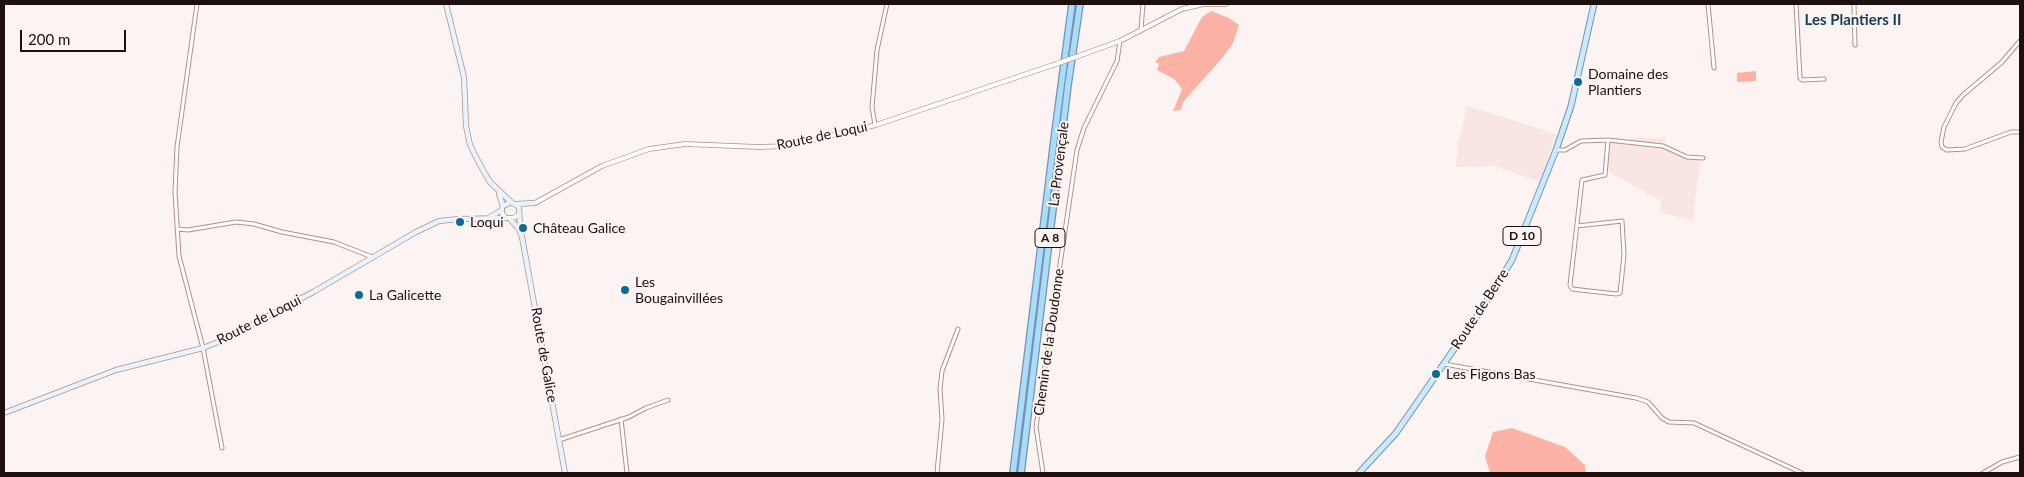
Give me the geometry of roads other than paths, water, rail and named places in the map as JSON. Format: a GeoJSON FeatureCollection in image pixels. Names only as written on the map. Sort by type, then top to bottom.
{"type":"FeatureCollection","features":[{"type":"Feature","properties":{"kind":"highway","name":"La Provençale"},"geometry":{"type":"LineString","coordinates":[[1013,473],[1072,4]]}},
{"type":"Feature","properties":{"kind":"highway","name":"La Provençale"},"geometry":{"type":"LineString","coordinates":[[1021,473],[1062,132],[1080,4]]}},
{"type":"Feature","properties":{"kind":"main road"},"geometry":{"type":"LineString","coordinates":[[446,4],[464,77],[466,126],[478,164],[497,191],[510,202],[516,204],[535,203]]}},
{"type":"Feature","properties":{"kind":"main road","name":"Route de Berre"},"geometry":{"type":"LineString","coordinates":[[1359,473],[1396,433],[1479,313],[1512,260],[1556,150],[1574,94],[1595,4]]}},
{"type":"Feature","properties":{"kind":"main road"},"geometry":{"type":"LineString","coordinates":[[497,191],[502,208]]}},
{"type":"Feature","properties":{"kind":"main road"},"geometry":{"type":"LineString","coordinates":[[486,218],[510,202]]}},
{"type":"Feature","properties":{"kind":"main road"},"geometry":{"type":"LineString","coordinates":[[518,213],[535,203]]}},
{"type":"Feature","properties":{"kind":"main road"},"geometry":{"type":"LineString","coordinates":[[516,204],[521,231]]}},
{"type":"Feature","properties":{"kind":"main road"},"geometry":{"type":"LineString","coordinates":[[508,218],[519,229],[522,237]]}},
{"type":"Feature","properties":{"kind":"main road","name":"Route de Loqui"},"geometry":{"type":"LineString","coordinates":[[4,413],[116,370],[203,348],[254,325],[416,232],[447,220],[508,218]]}},
{"type":"Feature","properties":{"kind":"main road","name":"Route de Galice"},"geometry":{"type":"LineString","coordinates":[[522,237],[565,473]]}},
{"type":"Feature","properties":{"kind":"street"},"geometry":{"type":"LineString","coordinates":[[197,4],[177,147],[175,192],[177,229],[179,256],[203,348],[222,448]]}},
{"type":"Feature","properties":{"kind":"street"},"geometry":{"type":"LineString","coordinates":[[875,126],[872,107],[877,50],[886,4]]}},
{"type":"Feature","properties":{"kind":"street"},"geometry":{"type":"LineString","coordinates":[[1141,29],[1143,4]]}},
{"type":"Feature","properties":{"kind":"street","name":"Route de Loqui"},"geometry":{"type":"LineString","coordinates":[[535,203],[602,166],[649,149],[685,144],[788,146],[875,126],[1120,41],[1182,9],[1204,4],[1226,4]]}},
{"type":"Feature","properties":{"kind":"street"},"geometry":{"type":"LineString","coordinates":[[1708,4],[1714,68]]}},
{"type":"Feature","properties":{"kind":"street"},"geometry":{"type":"LineString","coordinates":[[1796,4],[1800,78],[1802,80],[1824,79]]}},
{"type":"Feature","properties":{"kind":"street"},"geometry":{"type":"LineString","coordinates":[[1854,4],[1854,45]]}},
{"type":"Feature","properties":{"kind":"street","name":"Chemin de la Doudonne"},"geometry":{"type":"LineString","coordinates":[[1043,473],[1036,427],[1077,150],[1084,128],[1116,61],[1120,41]]}},
{"type":"Feature","properties":{"kind":"street"},"geometry":{"type":"LineString","coordinates":[[2020,41],[2001,64],[1956,103],[1944,127],[1941,145],[1947,150],[1965,149],[2012,132],[2020,132]]}},
{"type":"Feature","properties":{"kind":"street"},"geometry":{"type":"LineString","coordinates":[[1556,150],[1565,150],[1581,140],[1608,140],[1663,146],[1687,157],[1703,158]]}},
{"type":"Feature","properties":{"kind":"street"},"geometry":{"type":"LineString","coordinates":[[1577,226],[1622,221],[1624,255],[1620,292],[1616,294],[1572,289],[1570,285],[1582,180],[1605,175],[1608,140]]}},
{"type":"Feature","properties":{"kind":"street"},"geometry":{"type":"LineString","coordinates":[[502,208],[508,218],[518,213]]}},
{"type":"Feature","properties":{"kind":"street"},"geometry":{"type":"LineString","coordinates":[[177,229],[188,230],[236,222],[254,224],[282,232],[334,242],[372,257]]}},
{"type":"Feature","properties":{"kind":"street"},"geometry":{"type":"LineString","coordinates":[[521,231],[522,237]]}},
{"type":"Feature","properties":{"kind":"street"},"geometry":{"type":"LineString","coordinates":[[937,473],[942,419],[940,390],[942,371],[958,329]]}},
{"type":"Feature","properties":{"kind":"street"},"geometry":{"type":"LineString","coordinates":[[1444,364],[1636,398],[1648,402],[1662,418],[1669,422],[1694,423],[1802,473]]}},
{"type":"Feature","properties":{"kind":"street"},"geometry":{"type":"LineString","coordinates":[[559,440],[621,419],[668,400]]}},
{"type":"Feature","properties":{"kind":"street"},"geometry":{"type":"LineString","coordinates":[[621,419],[627,473]]}},
{"type":"Feature","properties":{"kind":"street"},"geometry":{"type":"LineString","coordinates":[[1982,473],[2002,462],[2020,457]]}},
{"type":"Feature","properties":{"kind":"place","name":"Domaine des Plantiers"},"geometry":{"type":"Point","coordinates":[1578,82]}},
{"type":"Feature","properties":{"kind":"place","name":"Loqui"},"geometry":{"type":"Point","coordinates":[460,222]}},
{"type":"Feature","properties":{"kind":"place","name":"Château Galice"},"geometry":{"type":"Point","coordinates":[523,228]}},
{"type":"Feature","properties":{"kind":"place","name":"Les Bougainvillées"},"geometry":{"type":"Point","coordinates":[625,290]}},
{"type":"Feature","properties":{"kind":"place","name":"La Galicette"},"geometry":{"type":"Point","coordinates":[359,295]}},
{"type":"Feature","properties":{"kind":"place","name":"Les Figons Bas"},"geometry":{"type":"Point","coordinates":[1436,374]}},
{"type":"Feature","properties":{"kind":"district","name":"Les Plantiers II"},"geometry":{"type":"Point","coordinates":[1853,20]}}]}
